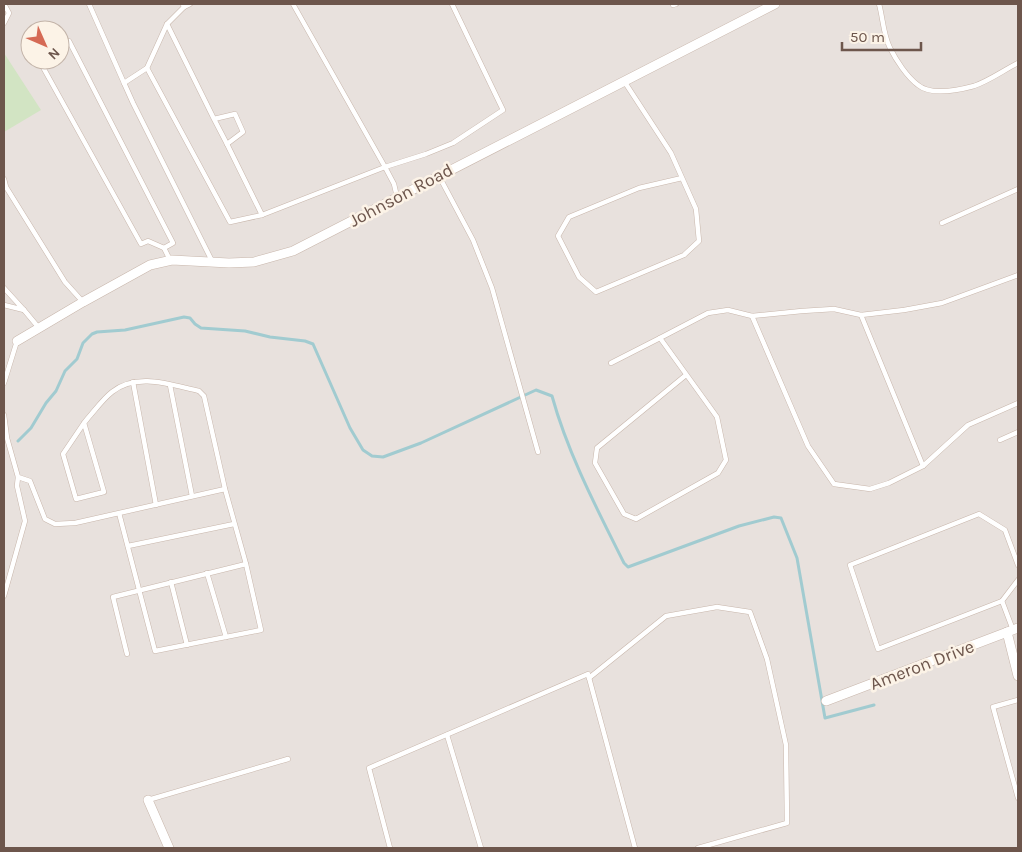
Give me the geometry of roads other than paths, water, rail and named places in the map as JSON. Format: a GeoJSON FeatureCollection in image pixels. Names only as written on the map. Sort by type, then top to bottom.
{"type":"FeatureCollection","features":[{"type":"Feature","properties":{"kind":"street","name":"Johnson Road"},"geometry":{"type":"LineString","coordinates":[[16,341],[144,268],[170,260],[229,263],[254,262],[294,251],[775,4]]}},
{"type":"Feature","properties":{"kind":"street"},"geometry":{"type":"LineString","coordinates":[[1013,630],[1018,676]]}},
{"type":"Feature","properties":{"kind":"street","name":"Ameron Drive"},"geometry":{"type":"LineString","coordinates":[[826,701],[1013,630]]}},
{"type":"Feature","properties":{"kind":"street"},"geometry":{"type":"LineString","coordinates":[[148,800],[169,848]]}},
{"type":"Feature","properties":{"kind":"lane"},"geometry":{"type":"LineString","coordinates":[[4,4],[9,12],[4,23]]}},
{"type":"Feature","properties":{"kind":"lane"},"geometry":{"type":"LineString","coordinates":[[89,4],[124,83],[212,261]]}},
{"type":"Feature","properties":{"kind":"lane"},"geometry":{"type":"LineString","coordinates":[[124,83],[147,68],[167,24],[184,5],[190,4]]}},
{"type":"Feature","properties":{"kind":"lane"},"geometry":{"type":"LineString","coordinates":[[293,4],[385,166],[398,197]]}},
{"type":"Feature","properties":{"kind":"lane"},"geometry":{"type":"LineString","coordinates":[[147,68],[230,222],[262,216],[385,166],[453,144],[503,110],[452,4]]}},
{"type":"Feature","properties":{"kind":"lane"},"geometry":{"type":"LineString","coordinates":[[879,4],[890,48],[908,75],[918,85],[928,91],[975,86],[1018,63]]}},
{"type":"Feature","properties":{"kind":"lane"},"geometry":{"type":"LineString","coordinates":[[167,24],[262,216]]}},
{"type":"Feature","properties":{"kind":"lane"},"geometry":{"type":"LineString","coordinates":[[70,43],[173,243],[164,248]]}},
{"type":"Feature","properties":{"kind":"lane"},"geometry":{"type":"LineString","coordinates":[[45,70],[141,244],[148,241],[164,248],[170,260]]}},
{"type":"Feature","properties":{"kind":"lane"},"geometry":{"type":"LineString","coordinates":[[624,81],[671,153],[696,209],[699,241],[684,255],[596,292],[579,277],[558,236],[569,217],[639,188],[682,178]]}},
{"type":"Feature","properties":{"kind":"lane"},"geometry":{"type":"LineString","coordinates":[[214,119],[235,114],[244,132],[227,144]]}},
{"type":"Feature","properties":{"kind":"lane"},"geometry":{"type":"LineString","coordinates":[[439,176],[473,240],[492,288],[538,452]]}},
{"type":"Feature","properties":{"kind":"lane"},"geometry":{"type":"LineString","coordinates":[[4,179],[6,187],[64,282],[83,302]]}},
{"type":"Feature","properties":{"kind":"lane"},"geometry":{"type":"LineString","coordinates":[[942,223],[1018,189]]}},
{"type":"Feature","properties":{"kind":"lane"},"geometry":{"type":"LineString","coordinates":[[611,363],[708,313],[728,310],[752,316],[834,309],[861,316],[942,303],[1018,275]]}},
{"type":"Feature","properties":{"kind":"lane"},"geometry":{"type":"LineString","coordinates":[[4,288],[40,328]]}},
{"type":"Feature","properties":{"kind":"lane"},"geometry":{"type":"LineString","coordinates":[[4,305],[24,310]]}},
{"type":"Feature","properties":{"kind":"lane"},"geometry":{"type":"LineString","coordinates":[[752,316],[808,446],[834,484],[870,489],[889,483],[922,466],[968,425],[1018,403]]}},
{"type":"Feature","properties":{"kind":"lane"},"geometry":{"type":"LineString","coordinates":[[861,316],[922,466]]}},
{"type":"Feature","properties":{"kind":"lane"},"geometry":{"type":"LineString","coordinates":[[660,338],[717,417],[726,460],[718,473],[636,519],[624,514],[595,463],[597,448],[686,375]]}},
{"type":"Feature","properties":{"kind":"lane"},"geometry":{"type":"LineString","coordinates":[[4,383],[16,341]]}},
{"type":"Feature","properties":{"kind":"lane"},"geometry":{"type":"LineString","coordinates":[[84,423],[104,492],[76,498],[63,454],[84,423],[112,391],[133,382],[144,380],[199,391],[204,396],[225,489],[246,564],[261,630],[155,651],[119,513]]}},
{"type":"Feature","properties":{"kind":"lane"},"geometry":{"type":"LineString","coordinates":[[133,382],[156,504]]}},
{"type":"Feature","properties":{"kind":"lane"},"geometry":{"type":"LineString","coordinates":[[170,385],[192,496]]}},
{"type":"Feature","properties":{"kind":"lane"},"geometry":{"type":"LineString","coordinates":[[4,416],[7,438],[18,477],[17,486],[24,521],[4,596]]}},
{"type":"Feature","properties":{"kind":"lane"},"geometry":{"type":"LineString","coordinates":[[1000,440],[1018,432]]}},
{"type":"Feature","properties":{"kind":"lane"},"geometry":{"type":"LineString","coordinates":[[18,477],[30,481],[45,519],[55,524],[75,523],[225,489]]}},
{"type":"Feature","properties":{"kind":"lane"},"geometry":{"type":"LineString","coordinates":[[1018,565],[1005,530],[979,514],[850,565],[878,649],[1002,601],[1018,580]]}},
{"type":"Feature","properties":{"kind":"lane"},"geometry":{"type":"LineString","coordinates":[[128,546],[234,524]]}},
{"type":"Feature","properties":{"kind":"lane"},"geometry":{"type":"LineString","coordinates":[[127,654],[113,598],[246,564]]}},
{"type":"Feature","properties":{"kind":"lane"},"geometry":{"type":"LineString","coordinates":[[207,573],[226,637]]}},
{"type":"Feature","properties":{"kind":"lane"},"geometry":{"type":"LineString","coordinates":[[171,582],[187,645]]}},
{"type":"Feature","properties":{"kind":"lane"},"geometry":{"type":"LineString","coordinates":[[1002,601],[1013,630]]}},
{"type":"Feature","properties":{"kind":"lane"},"geometry":{"type":"LineString","coordinates":[[589,678],[666,616],[717,607],[750,612],[767,659],[786,745],[787,823],[698,848]]}},
{"type":"Feature","properties":{"kind":"lane"},"geometry":{"type":"LineString","coordinates":[[390,848],[370,768],[588,674],[635,848]]}},
{"type":"Feature","properties":{"kind":"lane"},"geometry":{"type":"LineString","coordinates":[[1018,700],[993,707],[1018,798]]}},
{"type":"Feature","properties":{"kind":"lane"},"geometry":{"type":"LineString","coordinates":[[447,734],[481,848]]}},
{"type":"Feature","properties":{"kind":"lane"},"geometry":{"type":"LineString","coordinates":[[148,800],[288,759]]}},
{"type":"Feature","properties":{"kind":"waterway"},"geometry":{"type":"LineString","coordinates":[[18,441],[31,428],[46,403],[56,391],[65,371],[77,359],[83,343],[92,334],[125,330],[184,317],[190,318],[201,328],[245,331],[313,344],[350,428],[363,450],[372,456],[383,457],[421,443],[536,390],[552,396],[566,439],[584,481],[624,563],[628,567],[739,526],[774,517],[781,518],[797,558],[825,718],[874,705]]}}]}
